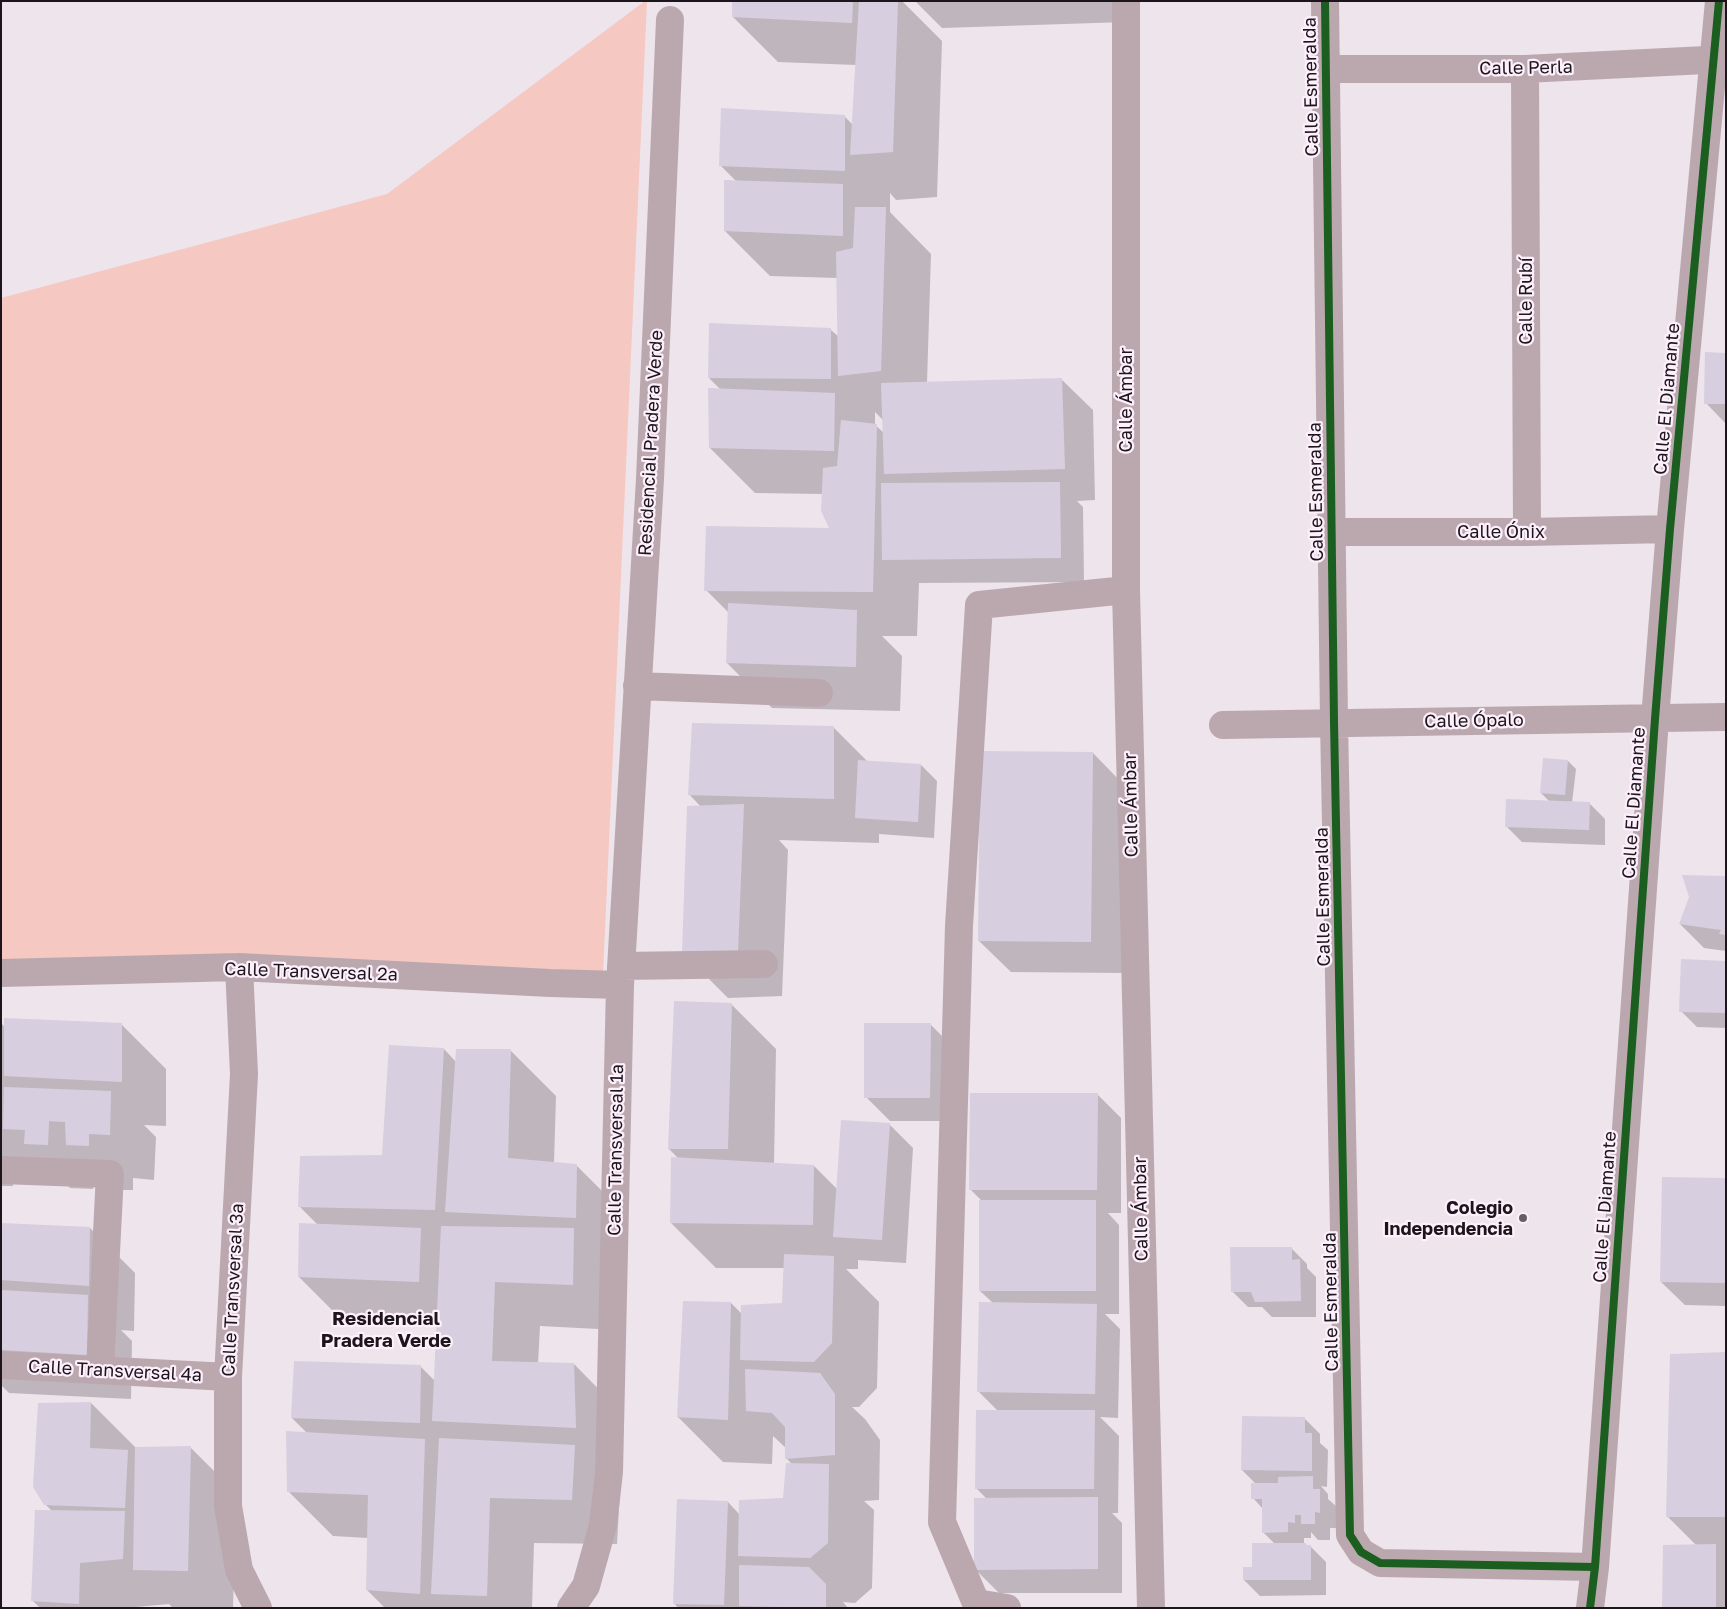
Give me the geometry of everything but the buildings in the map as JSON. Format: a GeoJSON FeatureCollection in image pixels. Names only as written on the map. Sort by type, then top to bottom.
{"type":"FeatureCollection","features":[{"type":"Feature","properties":{"kind":"street","name":"Calle Ámbar"},"geometry":{"type":"LineString","coordinates":[[1126,1],[1126,590],[1151,1608]]}},
{"type":"Feature","properties":{"kind":"street","name":"Calle Esmeralda"},"geometry":{"type":"LineString","coordinates":[[1325,1],[1334,722],[1350,1535],[1360,1552],[1380,1563],[1594,1567]]}},
{"type":"Feature","properties":{"kind":"street","name":"Calle El Diamante"},"geometry":{"type":"LineString","coordinates":[[1590,1608],[1670,529],[1720,59],[1719,1]]}},
{"type":"Feature","properties":{"kind":"street","name":"Residencial Pradera Verde"},"geometry":{"type":"LineString","coordinates":[[637,686],[650,479],[670,20]]}},
{"type":"Feature","properties":{"kind":"street","name":"Calle Perla"},"geometry":{"type":"LineString","coordinates":[[1325,69],[1526,69],[1720,59]]}},
{"type":"Feature","properties":{"kind":"street","name":"Calle Rubí"},"geometry":{"type":"LineString","coordinates":[[1526,69],[1527,532]]}},
{"type":"Feature","properties":{"kind":"street","name":"Calle Ónix"},"geometry":{"type":"LineString","coordinates":[[1332,532],[1527,532],[1670,529]]}},
{"type":"Feature","properties":{"kind":"street"},"geometry":{"type":"LineString","coordinates":[[1007,1608],[976,1603],[942,1522],[959,926],[979,605],[1126,590]]}},
{"type":"Feature","properties":{"kind":"street"},"geometry":{"type":"LineString","coordinates":[[637,686],[819,693]]}},
{"type":"Feature","properties":{"kind":"street","name":"Calle Transversal 1a"},"geometry":{"type":"LineString","coordinates":[[571,1608],[586,1586],[603,1525],[609,1472],[621,975],[637,686]]}},
{"type":"Feature","properties":{"kind":"street","name":"Calle Ópalo"},"geometry":{"type":"LineString","coordinates":[[1223,725],[1726,717]]}},
{"type":"Feature","properties":{"kind":"street","name":"Calle Transversal 2a"},"geometry":{"type":"LineString","coordinates":[[1,973],[239,968],[530,982],[764,964]]}},
{"type":"Feature","properties":{"kind":"street","name":"Calle Transversal 3a"},"geometry":{"type":"LineString","coordinates":[[239,968],[244,1074],[228,1378],[228,1506],[239,1570],[258,1608]]}},
{"type":"Feature","properties":{"kind":"street"},"geometry":{"type":"LineString","coordinates":[[1,1170],[110,1174],[100,1369]]}},
{"type":"Feature","properties":{"kind":"street","name":"Calle Transversal 4a"},"geometry":{"type":"LineString","coordinates":[[1,1365],[100,1369],[228,1378]]}},
{"type":"Feature","properties":{"kind":"shaded area"},"geometry":{"type":"Polygon","coordinates":[[[647,1],[603,974],[1,964],[1,298],[387,194],[647,1]]]}},
{"type":"Feature","properties":{"kind":"cycle path"},"geometry":{"type":"LineString","coordinates":[[1325,1],[1334,722],[1350,1535],[1361,1552],[1380,1563],[1595,1567]]}},
{"type":"Feature","properties":{"kind":"cycle path"},"geometry":{"type":"LineString","coordinates":[[1590,1608],[1595,1567],[1670,529],[1719,1]]}},
{"type":"Feature","properties":{"kind":"place","name":"Colegio Independencia"},"geometry":{"type":"Point","coordinates":[1523,1218]}},
{"type":"Feature","properties":{"kind":"district","name":"Residencial Pradera Verde"},"geometry":{"type":"Point","coordinates":[386,1330]}}]}
